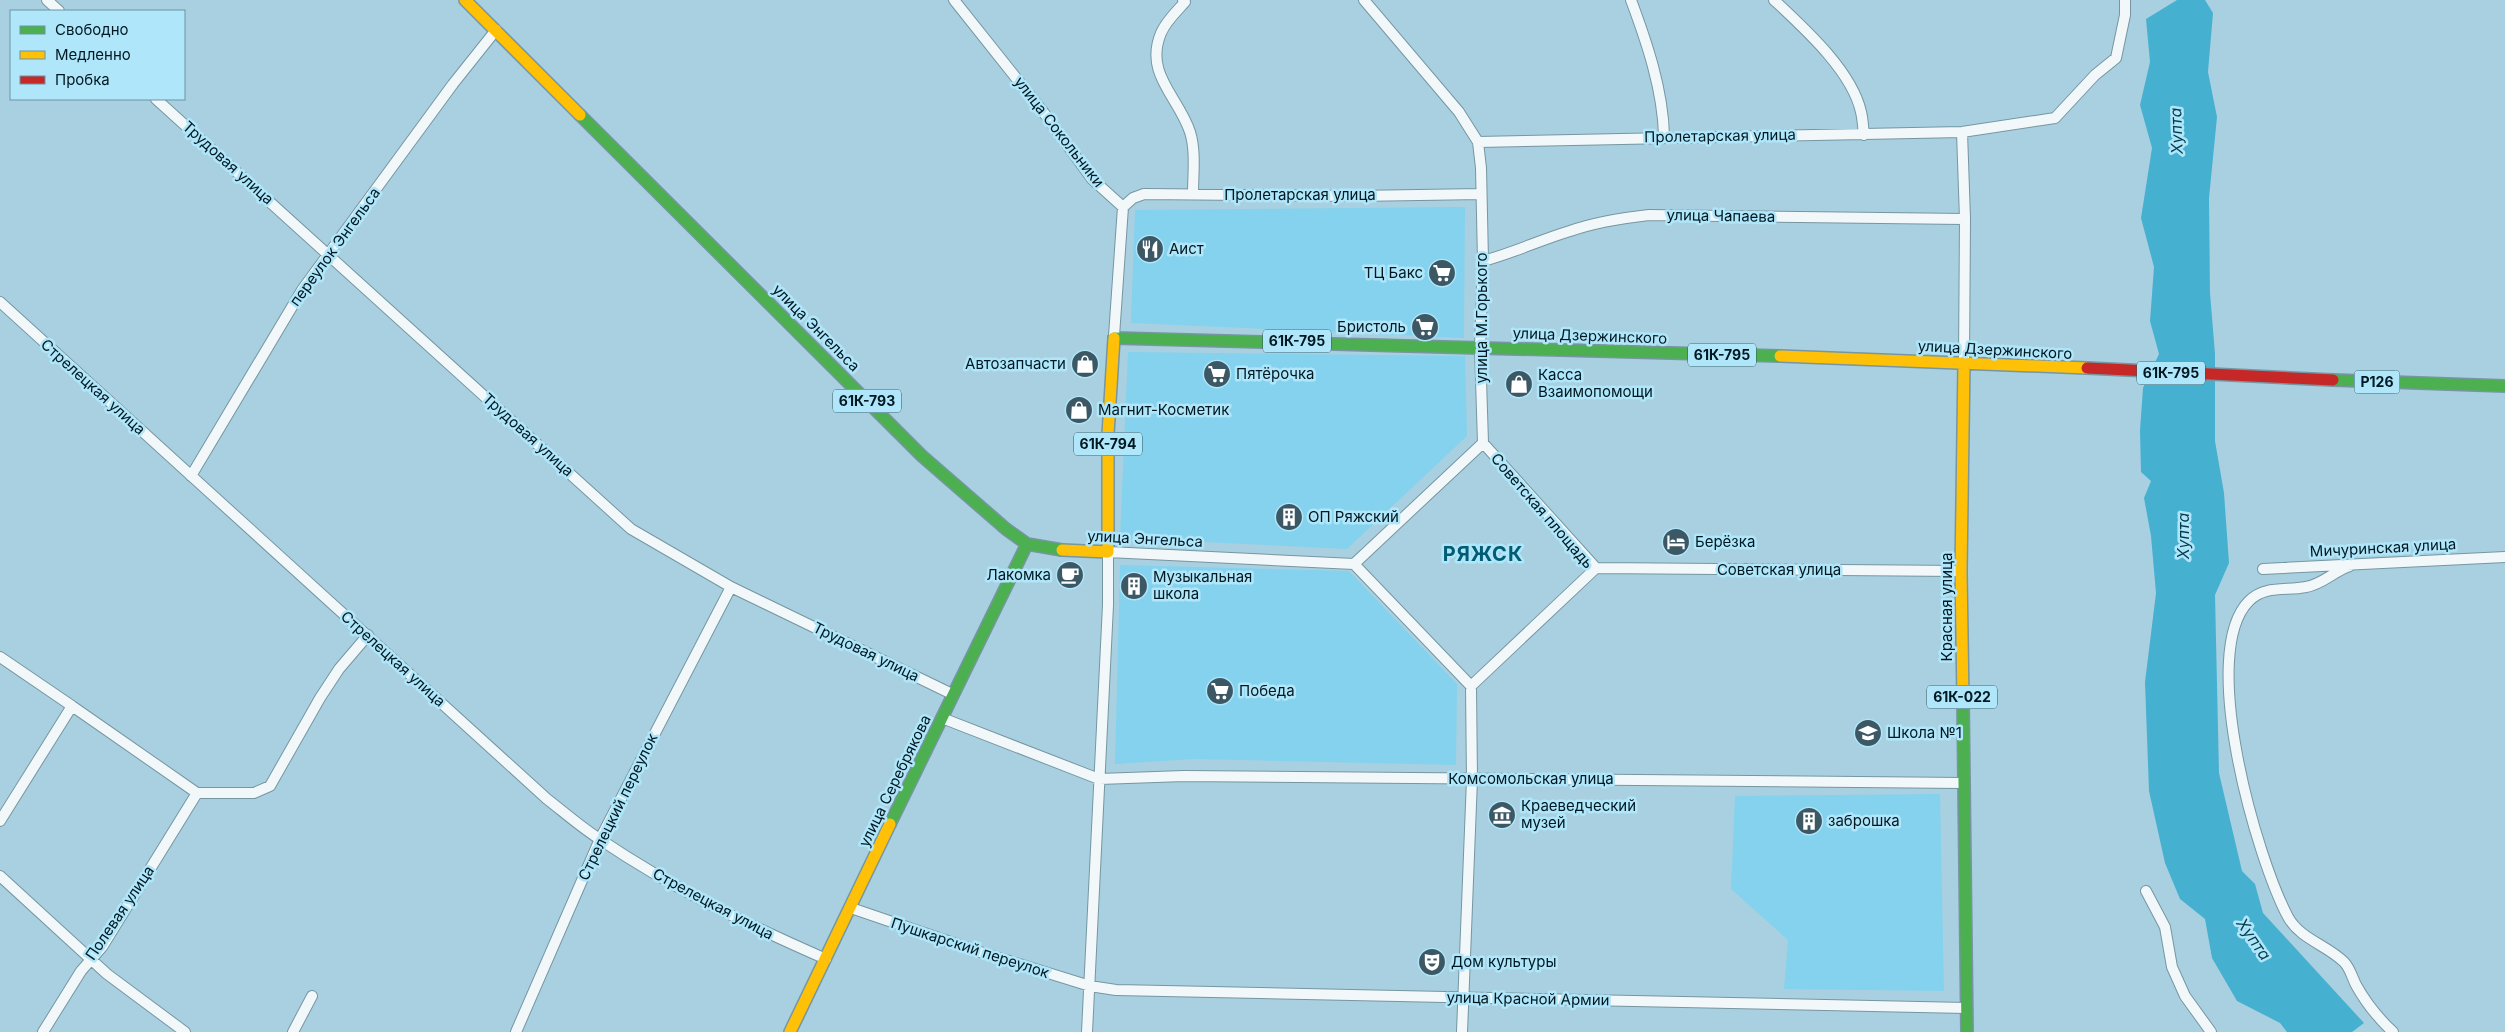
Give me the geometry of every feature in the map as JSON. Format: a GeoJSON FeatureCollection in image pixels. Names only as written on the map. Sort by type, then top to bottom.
{"type":"FeatureCollection","features":[{"type":"Feature","properties":{"kind":"main road","name":"улица Энгельса"},"geometry":{"type":"LineString","coordinates":[[465,0],[922,456],[1006,529],[1027,544],[1058,550],[1108,552]]}},
{"type":"Feature","properties":{"kind":"main road","name":"улица Дзержинского"},"geometry":{"type":"LineString","coordinates":[[1114,336],[1964,362],[2248,377]]}},
{"type":"Feature","properties":{"kind":"main road","name":"61К-794"},"geometry":{"type":"LineString","coordinates":[[1108,552],[1108,434],[1114,336]]}},
{"type":"Feature","properties":{"kind":"main road","name":"Красная улица"},"geometry":{"type":"LineString","coordinates":[[1964,362],[1961,571],[1967,1031]]}},
{"type":"Feature","properties":{"kind":"main road","name":"Р126"},"geometry":{"type":"LineString","coordinates":[[2248,377],[2505,386]]}},
{"type":"Feature","properties":{"kind":"main road","name":"улица Серебрякова"},"geometry":{"type":"LineString","coordinates":[[790,1032],[952,694],[1027,544]]}},
{"type":"Feature","properties":{"kind":"street"},"geometry":{"type":"LineString","coordinates":[[47,0],[58,10]]}},
{"type":"Feature","properties":{"kind":"street","name":"улица Сокольники"},"geometry":{"type":"LineString","coordinates":[[954,0],[1044,113],[1092,179],[1123,207]]}},
{"type":"Feature","properties":{"kind":"street"},"geometry":{"type":"LineString","coordinates":[[1183,0],[1184,2],[1162,32],[1156,64],[1159,75],[1190,133],[1193,150],[1193,194]]}},
{"type":"Feature","properties":{"kind":"street"},"geometry":{"type":"LineString","coordinates":[[1364,0],[1459,112],[1478,142]]}},
{"type":"Feature","properties":{"kind":"street"},"geometry":{"type":"LineString","coordinates":[[1631,0],[1663,111],[1664,136]]}},
{"type":"Feature","properties":{"kind":"street"},"geometry":{"type":"LineString","coordinates":[[1774,0],[1799,23],[1846,78],[1861,112],[1864,135]]}},
{"type":"Feature","properties":{"kind":"street","name":"Пролетарская улица"},"geometry":{"type":"LineString","coordinates":[[1478,142],[1664,136],[1864,135],[1962,132],[2055,118],[2095,75],[2116,58],[2125,15],[2125,0]]}},
{"type":"Feature","properties":{"kind":"street","name":"переулок Энгельса"},"geometry":{"type":"LineString","coordinates":[[191,476],[285,317],[328,254],[496,30]]}},
{"type":"Feature","properties":{"kind":"street","name":"Трудовая улица"},"geometry":{"type":"LineString","coordinates":[[157,100],[631,529],[731,587],[952,694]]}},
{"type":"Feature","properties":{"kind":"street"},"geometry":{"type":"LineString","coordinates":[[1962,132],[1966,219],[1964,362]]}},
{"type":"Feature","properties":{"kind":"street","name":"улица М.Горького"},"geometry":{"type":"LineString","coordinates":[[1478,142],[1481,194],[1480,348],[1483,443]]}},
{"type":"Feature","properties":{"kind":"street","name":"Пролетарская улица"},"geometry":{"type":"LineString","coordinates":[[1123,207],[1133,198],[1144,194],[1356,196],[1481,194]]}},
{"type":"Feature","properties":{"kind":"street"},"geometry":{"type":"LineString","coordinates":[[1114,336],[1123,207]]}},
{"type":"Feature","properties":{"kind":"street","name":"улица Чапаева"},"geometry":{"type":"LineString","coordinates":[[1482,261],[1510,254],[1571,230],[1617,219],[1649,215],[1966,219]]}},
{"type":"Feature","properties":{"kind":"street","name":"Стрелецкая улица"},"geometry":{"type":"LineString","coordinates":[[0,302],[547,799],[600,839],[638,864],[759,930],[826,959]]}},
{"type":"Feature","properties":{"kind":"street","name":"Советская площадь"},"geometry":{"type":"LineString","coordinates":[[1354,564],[1483,443],[1596,568],[1472,686]]}},
{"type":"Feature","properties":{"kind":"street"},"geometry":{"type":"LineString","coordinates":[[1087,1032],[1108,605],[1108,552]]}},
{"type":"Feature","properties":{"kind":"street","name":"улица Энгельса"},"geometry":{"type":"LineString","coordinates":[[1108,552],[1354,564]]}},
{"type":"Feature","properties":{"kind":"street","name":"Мичуринская улица"},"geometry":{"type":"LineString","coordinates":[[2263,569],[2505,557]]}},
{"type":"Feature","properties":{"kind":"street"},"geometry":{"type":"LineString","coordinates":[[1354,564],[1472,686],[1472,779],[1462,1032]]}},
{"type":"Feature","properties":{"kind":"street"},"geometry":{"type":"LineString","coordinates":[[2350,566],[2317,584],[2305,588],[2269,590],[2258,594],[2240,613],[2233,628],[2230,649],[2230,701],[2233,738],[2241,780],[2279,898],[2289,919],[2300,932],[2344,962],[2367,1004],[2393,1032]]}},
{"type":"Feature","properties":{"kind":"street","name":"Советская улица"},"geometry":{"type":"LineString","coordinates":[[1596,568],[1961,571]]}},
{"type":"Feature","properties":{"kind":"street","name":"Стрелецкий переулок"},"geometry":{"type":"LineString","coordinates":[[516,1032],[600,839],[731,587]]}},
{"type":"Feature","properties":{"kind":"street"},"geometry":{"type":"LineString","coordinates":[[0,656],[197,794],[254,793],[270,786],[320,698],[344,663],[368,635]]}},
{"type":"Feature","properties":{"kind":"street"},"geometry":{"type":"LineString","coordinates":[[0,821],[72,706]]}},
{"type":"Feature","properties":{"kind":"street"},"geometry":{"type":"LineString","coordinates":[[942,718],[1099,779]]}},
{"type":"Feature","properties":{"kind":"street","name":"Комсомольская улица"},"geometry":{"type":"LineString","coordinates":[[1099,779],[1184,776],[1963,782]]}},
{"type":"Feature","properties":{"kind":"street","name":"Полевая улица"},"geometry":{"type":"LineString","coordinates":[[43,1032],[80,971],[102,947],[197,794]]}},
{"type":"Feature","properties":{"kind":"street"},"geometry":{"type":"LineString","coordinates":[[0,876],[90,960],[185,1032]]}},
{"type":"Feature","properties":{"kind":"street"},"geometry":{"type":"LineString","coordinates":[[2146,891],[2165,927],[2172,967],[2185,996],[2212,1032]]}},
{"type":"Feature","properties":{"kind":"street","name":"Пушкарский переулок"},"geometry":{"type":"LineString","coordinates":[[851,908],[977,952],[1090,986]]}},
{"type":"Feature","properties":{"kind":"street","name":"улица Красной Армии"},"geometry":{"type":"LineString","coordinates":[[1090,986],[1116,990],[1966,1008]]}},
{"type":"Feature","properties":{"kind":"street"},"geometry":{"type":"LineString","coordinates":[[293,1032],[312,996]]}},
{"type":"Feature","properties":{"kind":"shaded area"},"geometry":{"type":"Polygon","coordinates":[[[1465,207],[1464,338],[1131,323],[1135,210],[1465,207]]]}},
{"type":"Feature","properties":{"kind":"shaded area"},"geometry":{"type":"Polygon","coordinates":[[[1128,352],[1465,356],[1467,436],[1347,549],[1120,538],[1128,352]]]}},
{"type":"Feature","properties":{"kind":"shaded area"},"geometry":{"type":"Polygon","coordinates":[[[1120,565],[1349,571],[1457,684],[1456,765],[1194,759],[1115,764],[1120,565]]]}},
{"type":"Feature","properties":{"kind":"shaded area"},"geometry":{"type":"Polygon","coordinates":[[[1940,794],[1944,991],[1784,989],[1788,940],[1731,889],[1735,796],[1940,794]]]}},
{"type":"Feature","properties":{"kind":"water","name":"Хупта"},"geometry":{"type":"Polygon","coordinates":[[[2177,0],[2205,0],[2213,13],[2208,72],[2217,117],[2209,198],[2210,293],[2215,354],[2215,441],[2224,493],[2229,563],[2215,595],[2219,773],[2242,871],[2255,884],[2263,913],[2364,1023],[2352,1032],[2287,1032],[2280,1023],[2237,1001],[2212,958],[2205,919],[2180,899],[2165,863],[2149,791],[2145,682],[2156,593],[2151,536],[2144,498],[2151,481],[2141,472],[2140,430],[2143,388],[2159,354],[2150,321],[2154,267],[2141,218],[2152,148],[2140,105],[2150,62],[2146,19],[2177,0]]]}},
{"type":"Feature","properties":{"kind":"traffic: fast"},"geometry":{"type":"LineString","coordinates":[[580,115],[922,456],[1006,529],[1027,544],[1062,550]]}},
{"type":"Feature","properties":{"kind":"traffic: fast"},"geometry":{"type":"LineString","coordinates":[[1114,338],[1780,356]]}},
{"type":"Feature","properties":{"kind":"traffic: fast"},"geometry":{"type":"LineString","coordinates":[[2333,380],[2505,386]]}},
{"type":"Feature","properties":{"kind":"traffic: fast"},"geometry":{"type":"LineString","coordinates":[[890,824],[1027,544]]}},
{"type":"Feature","properties":{"kind":"traffic: fast"},"geometry":{"type":"LineString","coordinates":[[1963,700],[1967,1032]]}},
{"type":"Feature","properties":{"kind":"traffic: slow"},"geometry":{"type":"LineString","coordinates":[[465,0],[580,115]]}},
{"type":"Feature","properties":{"kind":"traffic: slow"},"geometry":{"type":"LineString","coordinates":[[1062,550],[1108,552],[1108,434],[1114,338]]}},
{"type":"Feature","properties":{"kind":"traffic: slow"},"geometry":{"type":"LineString","coordinates":[[1780,356],[2087,368]]}},
{"type":"Feature","properties":{"kind":"traffic: slow"},"geometry":{"type":"LineString","coordinates":[[1963,700],[1961,571],[1964,362]]}},
{"type":"Feature","properties":{"kind":"traffic: slow"},"geometry":{"type":"LineString","coordinates":[[790,1032],[890,824]]}},
{"type":"Feature","properties":{"kind":"traffic: jam"},"geometry":{"type":"LineString","coordinates":[[2087,368],[2333,380]]}},
{"type":"Feature","properties":{"kind":"place","name":"Аист"},"geometry":{"type":"Point","coordinates":[1150,249]}},
{"type":"Feature","properties":{"kind":"place","name":"ТЦ Бакс"},"geometry":{"type":"Point","coordinates":[1442,273]}},
{"type":"Feature","properties":{"kind":"place","name":"Бристоль"},"geometry":{"type":"Point","coordinates":[1425,327]}},
{"type":"Feature","properties":{"kind":"place","name":"Автозапчасти"},"geometry":{"type":"Point","coordinates":[1085,364]}},
{"type":"Feature","properties":{"kind":"place","name":"Пятёрочка"},"geometry":{"type":"Point","coordinates":[1217,374]}},
{"type":"Feature","properties":{"kind":"place","name":"Касса Взаимопомощи"},"geometry":{"type":"Point","coordinates":[1519,384]}},
{"type":"Feature","properties":{"kind":"place","name":"Магнит-Косметик"},"geometry":{"type":"Point","coordinates":[1079,410]}},
{"type":"Feature","properties":{"kind":"place","name":"ОП Ряжский"},"geometry":{"type":"Point","coordinates":[1289,517]}},
{"type":"Feature","properties":{"kind":"place","name":"Берёзка"},"geometry":{"type":"Point","coordinates":[1676,542]}},
{"type":"Feature","properties":{"kind":"place","name":"Лакомка"},"geometry":{"type":"Point","coordinates":[1070,575]}},
{"type":"Feature","properties":{"kind":"place","name":"Музыкальная школа"},"geometry":{"type":"Point","coordinates":[1134,586]}},
{"type":"Feature","properties":{"kind":"place","name":"Победа"},"geometry":{"type":"Point","coordinates":[1220,691]}},
{"type":"Feature","properties":{"kind":"place","name":"Школа №1"},"geometry":{"type":"Point","coordinates":[1868,733]}},
{"type":"Feature","properties":{"kind":"place","name":"Краеведческий музей"},"geometry":{"type":"Point","coordinates":[1502,815]}},
{"type":"Feature","properties":{"kind":"place","name":"заброшка"},"geometry":{"type":"Point","coordinates":[1809,821]}},
{"type":"Feature","properties":{"kind":"place","name":"Дом культуры"},"geometry":{"type":"Point","coordinates":[1432,962]}},
{"type":"Feature","properties":{"kind":"district","name":"РЯЖСК"},"geometry":{"type":"Point","coordinates":[1483,554]}}]}
